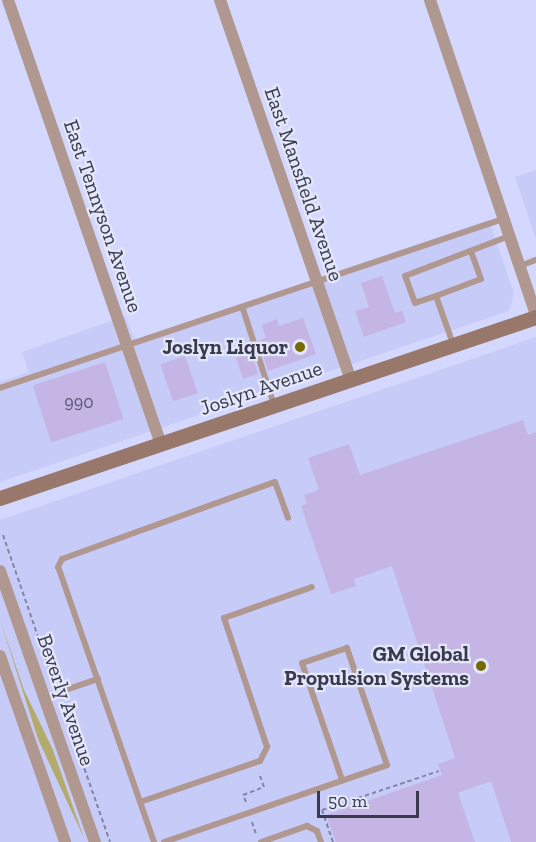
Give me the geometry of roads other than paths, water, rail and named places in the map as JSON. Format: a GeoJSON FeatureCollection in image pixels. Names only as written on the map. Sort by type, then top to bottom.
{"type":"FeatureCollection","features":[{"type":"Feature","properties":{"kind":"main road","name":"Joslyn Avenue"},"geometry":{"type":"LineString","coordinates":[[0,498],[536,316]]}},
{"type":"Feature","properties":{"kind":"street","name":"East Tennyson Avenue"},"geometry":{"type":"LineString","coordinates":[[8,0],[161,445]]}},
{"type":"Feature","properties":{"kind":"street","name":"East Mansfield Avenue"},"geometry":{"type":"LineString","coordinates":[[220,0],[351,380]]}},
{"type":"Feature","properties":{"kind":"street"},"geometry":{"type":"LineString","coordinates":[[430,0],[536,316]]}},
{"type":"Feature","properties":{"kind":"street","name":"Beverly Avenue"},"geometry":{"type":"LineString","coordinates":[[0,571],[95,842]]}},
{"type":"Feature","properties":{"kind":"street"},"geometry":{"type":"LineString","coordinates":[[0,656],[65,842]]}},
{"type":"Feature","properties":{"kind":"lane"},"geometry":{"type":"LineString","coordinates":[[0,388],[127,348],[503,219]]}},
{"type":"Feature","properties":{"kind":"lane"},"geometry":{"type":"LineString","coordinates":[[471,251],[481,279],[416,303],[405,276],[509,236]]}},
{"type":"Feature","properties":{"kind":"lane"},"geometry":{"type":"LineString","coordinates":[[519,266],[536,260]]}},
{"type":"Feature","properties":{"kind":"lane"},"geometry":{"type":"LineString","coordinates":[[436,296],[453,345]]}},
{"type":"Feature","properties":{"kind":"lane"},"geometry":{"type":"LineString","coordinates":[[243,309],[274,406]]}},
{"type":"Feature","properties":{"kind":"lane"},"geometry":{"type":"LineString","coordinates":[[154,842],[58,567],[62,559],[275,482],[288,518]]}},
{"type":"Feature","properties":{"kind":"lane"},"geometry":{"type":"LineString","coordinates":[[140,801],[260,761],[267,747],[224,618],[312,587]]}},
{"type":"Feature","properties":{"kind":"lane"},"geometry":{"type":"LineString","coordinates":[[164,842],[387,765],[347,648],[302,663],[342,780]]}},
{"type":"Feature","properties":{"kind":"lane"},"geometry":{"type":"LineString","coordinates":[[44,698],[98,679]]}},
{"type":"Feature","properties":{"kind":"lane"},"geometry":{"type":"LineString","coordinates":[[261,842],[306,826],[317,831],[321,842]]}},
{"type":"Feature","properties":{"kind":"place","name":"Joslyn Liquor"},"geometry":{"type":"Point","coordinates":[300,347]}},
{"type":"Feature","properties":{"kind":"place","name":"GM Global Propulsion Systems"},"geometry":{"type":"Point","coordinates":[481,666]}}]}
